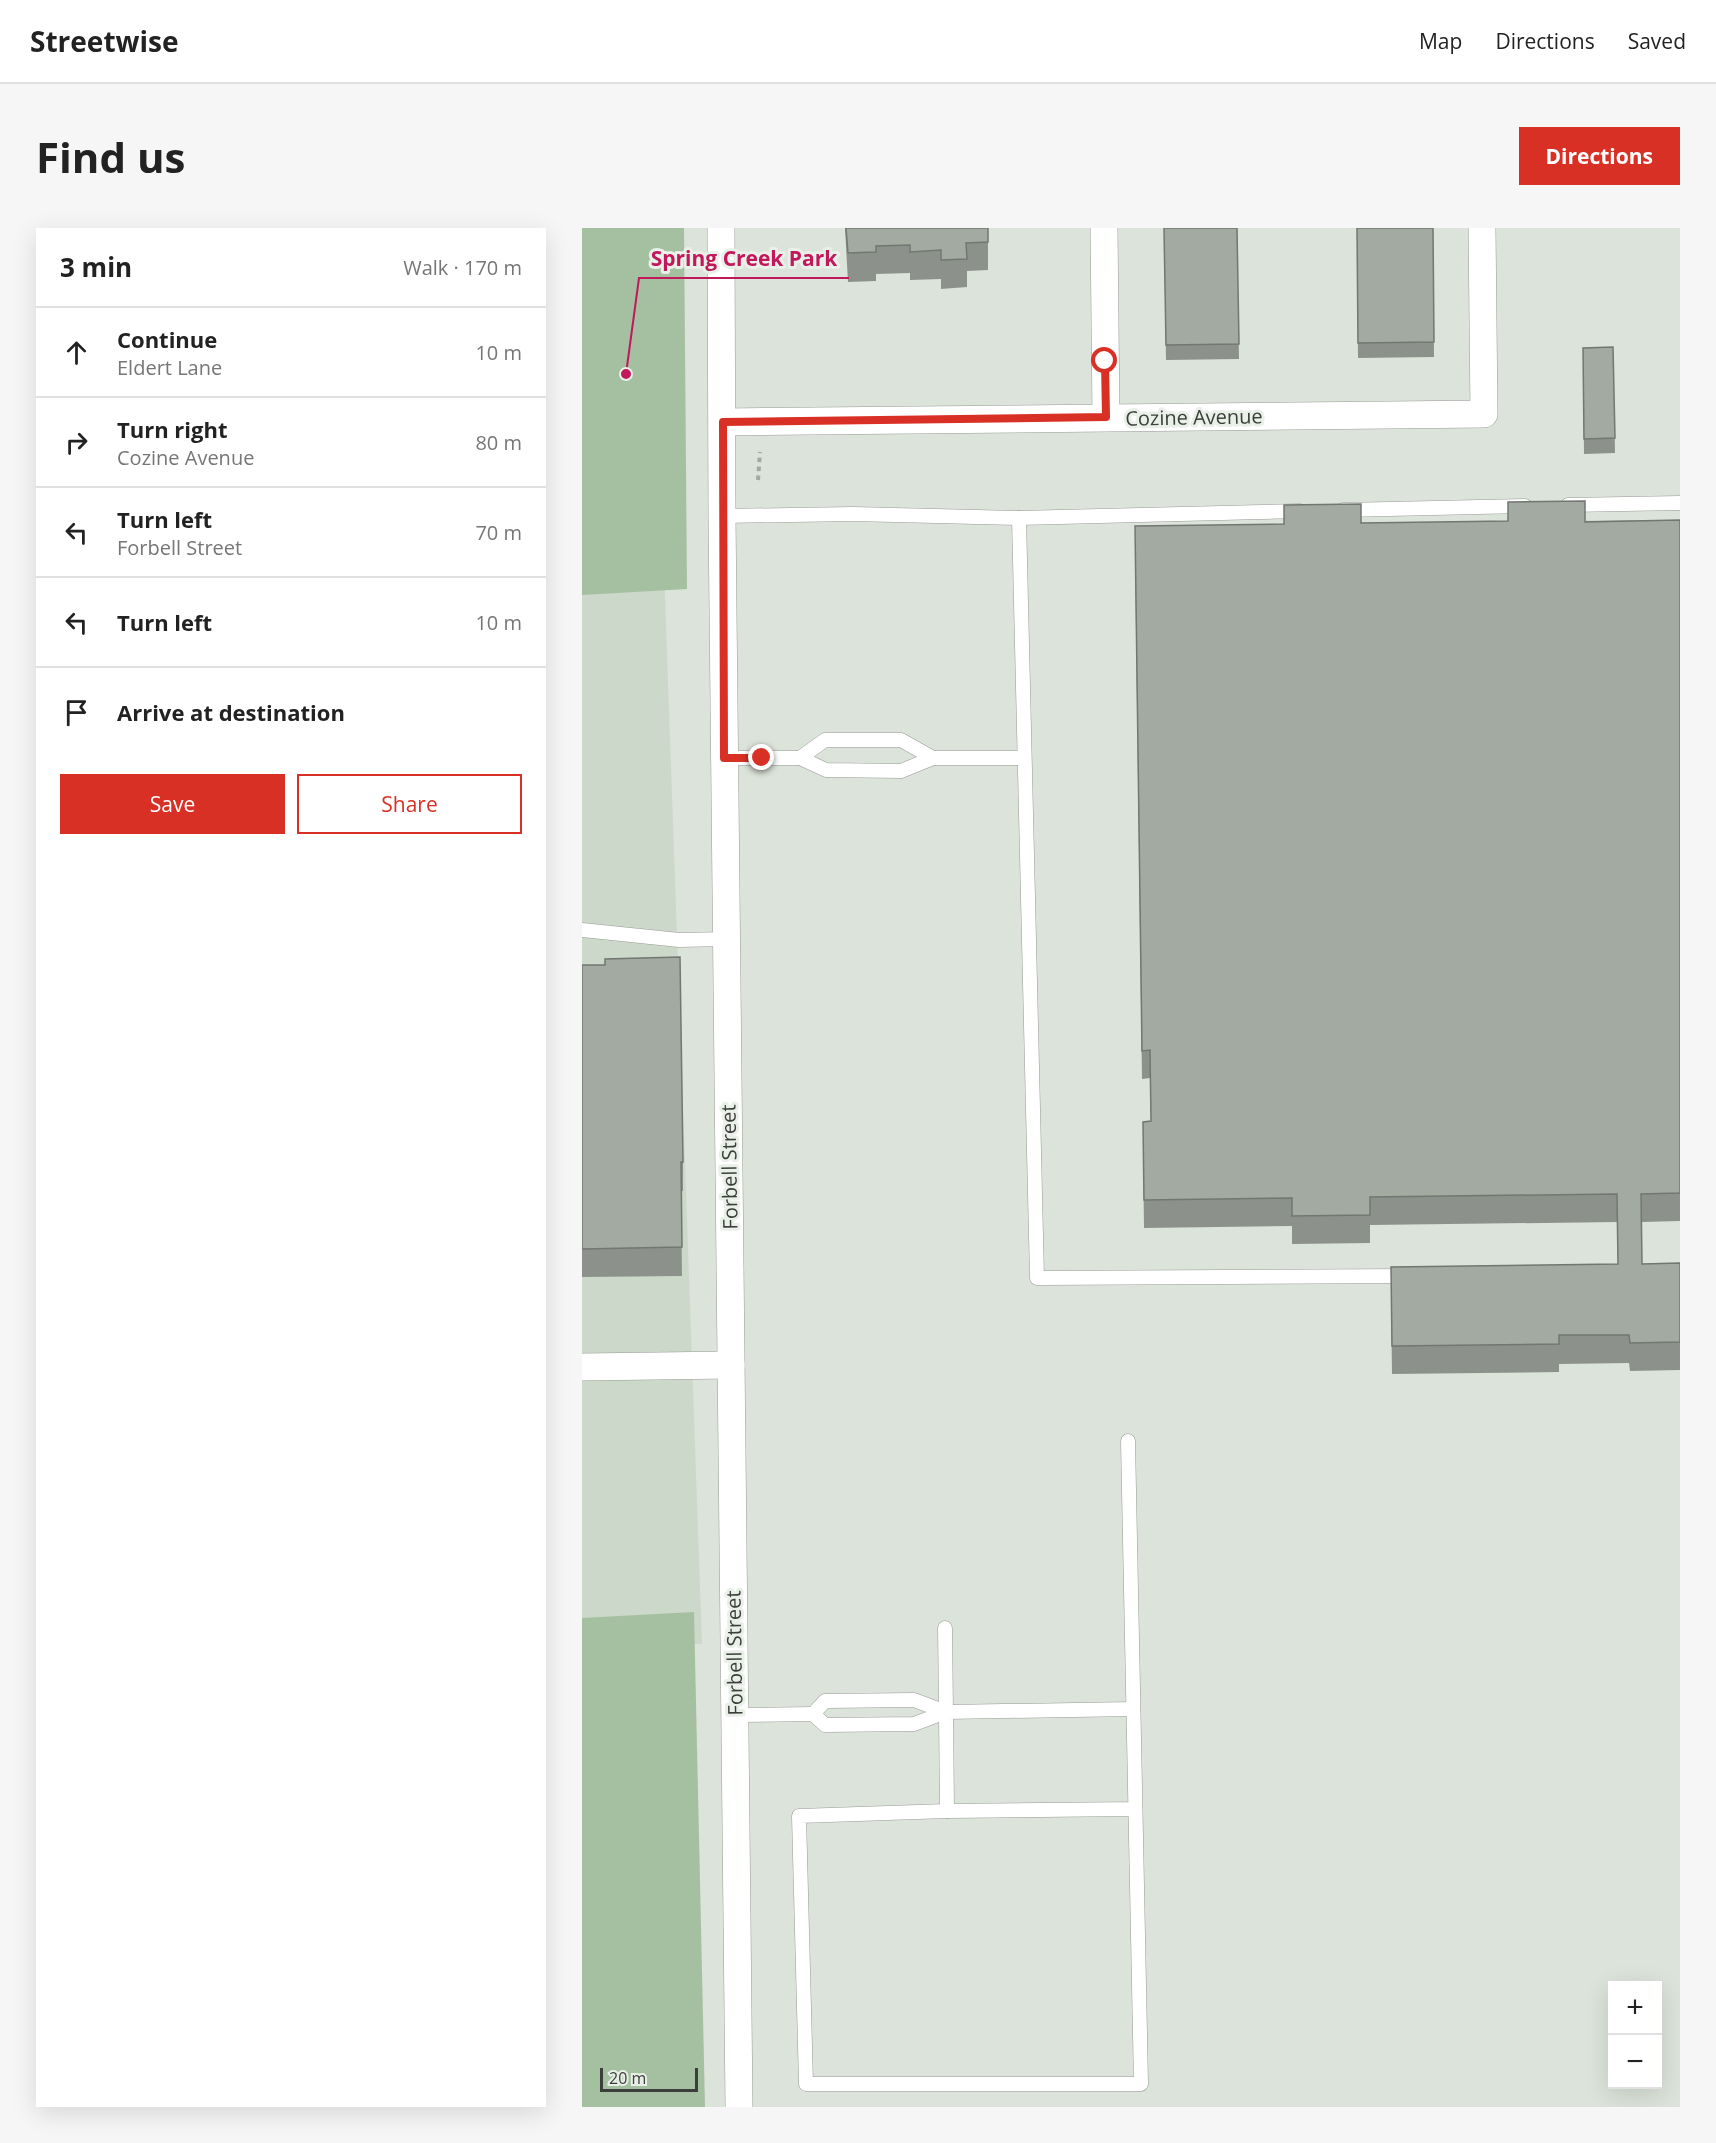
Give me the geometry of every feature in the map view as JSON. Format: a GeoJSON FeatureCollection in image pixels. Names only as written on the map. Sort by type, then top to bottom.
{"type":"FeatureCollection","features":[{"type":"Feature","properties":{"kind":"street","name":"Forbell Street"},"geometry":{"type":"LineString","coordinates":[[721,228],[724,758],[739,2107]]}},
{"type":"Feature","properties":{"kind":"street"},"geometry":{"type":"LineString","coordinates":[[1104,228],[1106,417]]}},
{"type":"Feature","properties":{"kind":"street","name":"Cozine Avenue"},"geometry":{"type":"LineString","coordinates":[[723,422],[1484,414],[1482,228]]}},
{"type":"Feature","properties":{"kind":"street"},"geometry":{"type":"LineString","coordinates":[[582,1367],[731,1365]]}},
{"type":"Feature","properties":{"kind":"lane"},"geometry":{"type":"LineString","coordinates":[[722,516],[854,514],[1018,518],[1680,503]]}},
{"type":"Feature","properties":{"kind":"lane"},"geometry":{"type":"LineString","coordinates":[[1018,518],[1037,1278],[1416,1276]]}},
{"type":"Feature","properties":{"kind":"lane"},"geometry":{"type":"LineString","coordinates":[[800,758],[825,740],[901,740],[933,758]]}},
{"type":"Feature","properties":{"kind":"lane"},"geometry":{"type":"LineString","coordinates":[[724,758],[800,758],[826,770],[901,771],[933,758],[1024,758]]}},
{"type":"Feature","properties":{"kind":"lane"},"geometry":{"type":"LineString","coordinates":[[582,930],[679,940],[726,939]]}},
{"type":"Feature","properties":{"kind":"lane"},"geometry":{"type":"LineString","coordinates":[[1128,1441],[1136,1809],[1141,2084],[806,2084],[799,1816],[947,1811],[1136,1809]]}},
{"type":"Feature","properties":{"kind":"lane"},"geometry":{"type":"LineString","coordinates":[[945,1628],[947,1811]]}},
{"type":"Feature","properties":{"kind":"lane"},"geometry":{"type":"LineString","coordinates":[[735,1715],[813,1713],[825,1701],[914,1700],[946,1712]]}},
{"type":"Feature","properties":{"kind":"lane"},"geometry":{"type":"LineString","coordinates":[[813,1713],[825,1725],[914,1724],[946,1712],[1133,1709]]}},
{"type":"Feature","properties":{"kind":"path"},"geometry":{"type":"LineString","coordinates":[[758,480],[758,460],[762,446]]}},
{"type":"Feature","properties":{"kind":"shaded area"},"geometry":{"type":"Polygon","coordinates":[[[582,537],[663,541],[702,1644],[582,1645],[582,537]]]}},
{"type":"Feature","properties":{"kind":"green space"},"geometry":{"type":"Polygon","coordinates":[[[582,228],[684,228],[687,589],[582,595],[582,228]]]}},
{"type":"Feature","properties":{"kind":"green space"},"geometry":{"type":"Polygon","coordinates":[[[694,1612],[705,2107],[582,2107],[582,1618],[694,1612]]]}},
{"type":"Feature","properties":{"kind":"building"},"geometry":{"type":"Polygon","coordinates":[[[846,228],[988,228],[988,242],[966,243],[967,259],[941,260],[941,250],[910,252],[910,245],[876,246],[876,252],[848,253],[846,228]]]}},
{"type":"Feature","properties":{"kind":"building"},"geometry":{"type":"Polygon","coordinates":[[[1164,228],[1237,228],[1239,344],[1166,345],[1164,228]]]}},
{"type":"Feature","properties":{"kind":"building"},"geometry":{"type":"Polygon","coordinates":[[[1357,228],[1433,228],[1434,342],[1358,343],[1357,228]]]}},
{"type":"Feature","properties":{"kind":"building"},"geometry":{"type":"Polygon","coordinates":[[[1613,347],[1615,438],[1584,439],[1583,348],[1613,347]]]}},
{"type":"Feature","properties":{"kind":"building"},"geometry":{"type":"Polygon","coordinates":[[[1585,501],[1585,522],[1680,520],[1680,1193],[1641,1194],[1642,1264],[1680,1263],[1680,1342],[1630,1343],[1629,1335],[1559,1335],[1559,1344],[1392,1346],[1391,1267],[1618,1264],[1617,1194],[1370,1197],[1370,1215],[1292,1216],[1292,1198],[1144,1200],[1143,1122],[1151,1121],[1150,1050],[1142,1051],[1135,526],[1284,524],[1284,505],[1361,504],[1361,523],[1508,521],[1508,502],[1585,501]]]}},
{"type":"Feature","properties":{"kind":"building"},"geometry":{"type":"Polygon","coordinates":[[[680,957],[682,1247],[582,1249],[582,965],[605,965],[605,959],[680,957]]]}},
{"type":"Feature","properties":{"kind":"place","name":"Spring Creek Park"},"geometry":{"type":"Point","coordinates":[626,374]}},
{"type":"Feature","properties":{"kind":"route"},"geometry":{"type":"LineString","coordinates":[[762,758],[724,758],[723,422],[1106,417],[1105,361]]}}]}
